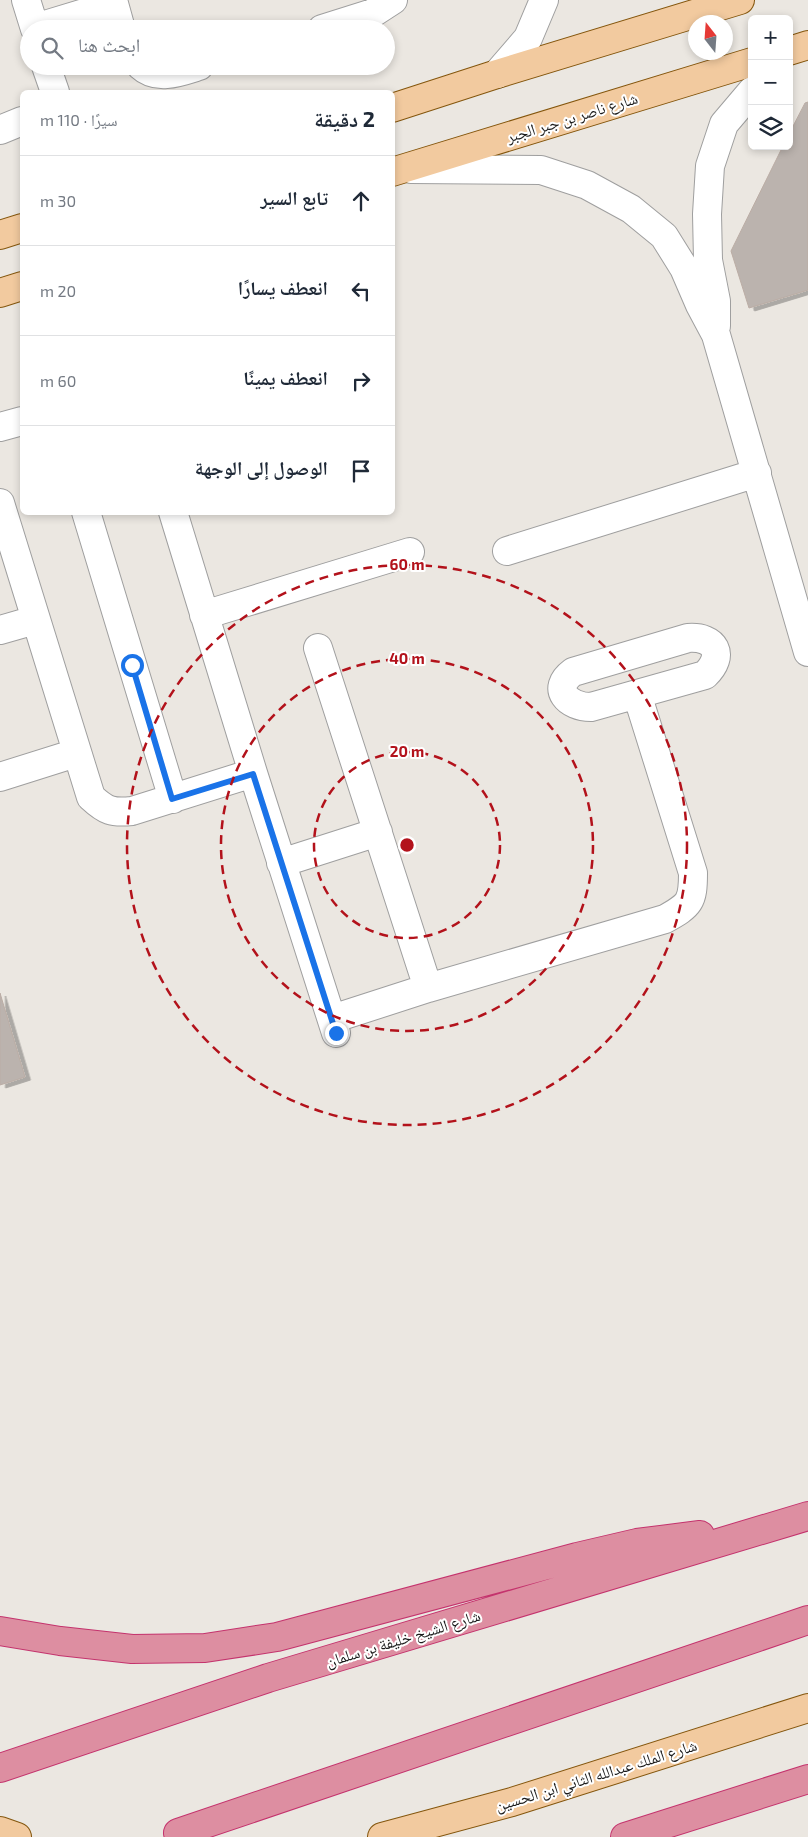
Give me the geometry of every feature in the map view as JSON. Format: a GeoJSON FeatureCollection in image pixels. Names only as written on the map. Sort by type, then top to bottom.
{"type":"FeatureCollection","features":[{"type":"Feature","properties":{"kind":"highway","name":"شارع الشيخ خليفة بن سلمان"},"geometry":{"type":"LineString","coordinates":[[0,1768],[268,1678],[808,1516]]}},
{"type":"Feature","properties":{"kind":"highway"},"geometry":{"type":"LineString","coordinates":[[0,1630],[60,1641],[132,1649],[205,1648],[277,1637],[577,1557],[637,1544],[699,1535],[761,1530]]}},
{"type":"Feature","properties":{"kind":"highway"},"geometry":{"type":"LineString","coordinates":[[178,1833],[808,1620]]}},
{"type":"Feature","properties":{"kind":"highway"},"geometry":{"type":"LineString","coordinates":[[625,1837],[808,1779]]}},
{"type":"Feature","properties":{"kind":"main road"},"geometry":{"type":"LineString","coordinates":[[395,107],[740,0]]}},
{"type":"Feature","properties":{"kind":"main road"},"geometry":{"type":"LineString","coordinates":[[793,50],[808,46]]}},
{"type":"Feature","properties":{"kind":"main road","name":"شارع ناصر بن جبر الجبر"},"geometry":{"type":"LineString","coordinates":[[398,171],[748,63]]}},
{"type":"Feature","properties":{"kind":"main road"},"geometry":{"type":"LineString","coordinates":[[0,235],[20,229]]}},
{"type":"Feature","properties":{"kind":"main road"},"geometry":{"type":"LineString","coordinates":[[0,292],[20,287]]}},
{"type":"Feature","properties":{"kind":"main road","name":"شارع الملك عبدالله الثاني ابن الحسين"},"geometry":{"type":"LineString","coordinates":[[382,1837],[512,1802],[808,1708]]}},
{"type":"Feature","properties":{"kind":"main road"},"geometry":{"type":"LineString","coordinates":[[0,1831],[17,1837]]}},
{"type":"Feature","properties":{"kind":"street"},"geometry":{"type":"LineString","coordinates":[[26,0],[32,20]]}},
{"type":"Feature","properties":{"kind":"street"},"geometry":{"type":"LineString","coordinates":[[349,20],[373,12],[392,0]]}},
{"type":"Feature","properties":{"kind":"street"},"geometry":{"type":"LineString","coordinates":[[497,74],[528,38],[544,0]]}},
{"type":"Feature","properties":{"kind":"street"},"geometry":{"type":"LineString","coordinates":[[76,20],[116,11]]}},
{"type":"Feature","properties":{"kind":"street"},"geometry":{"type":"LineString","coordinates":[[791,60],[808,46]]}},
{"type":"Feature","properties":{"kind":"street"},"geometry":{"type":"LineString","coordinates":[[716,335],[716,301],[708,260],[707,214],[710,166],[724,124],[748,96]]}},
{"type":"Feature","properties":{"kind":"street"},"geometry":{"type":"LineString","coordinates":[[0,130],[20,122]]}},
{"type":"Feature","properties":{"kind":"street"},"geometry":{"type":"LineString","coordinates":[[398,171],[541,170],[586,185],[631,208],[664,236],[684,268],[700,306],[716,335],[757,473],[804,620],[808,652]]}},
{"type":"Feature","properties":{"kind":"street"},"geometry":{"type":"LineString","coordinates":[[0,427],[20,422]]}},
{"type":"Feature","properties":{"kind":"street"},"geometry":{"type":"LineString","coordinates":[[507,551],[757,473]]}},
{"type":"Feature","properties":{"kind":"street"},"geometry":{"type":"LineString","coordinates":[[0,502],[91,797],[102,808],[117,812],[132,810],[253,774]]}},
{"type":"Feature","properties":{"kind":"street"},"geometry":{"type":"LineString","coordinates":[[87,515],[172,799]]}},
{"type":"Feature","properties":{"kind":"street"},"geometry":{"type":"LineString","coordinates":[[174,515],[253,774],[334,1026],[428,988],[665,919],[682,910],[693,894],[694,873],[638,694]]}},
{"type":"Feature","properties":{"kind":"street"},"geometry":{"type":"LineString","coordinates":[[204,615],[410,552]]}},
{"type":"Feature","properties":{"kind":"street"},"geometry":{"type":"LineString","coordinates":[[0,630],[35,620]]}},
{"type":"Feature","properties":{"kind":"street"},"geometry":{"type":"LineString","coordinates":[[688,638],[698,638],[707,641],[714,647],[716,656],[714,667],[706,675],[638,694],[591,706],[580,706],[571,703],[564,696],[562,687],[564,678],[573,672],[688,638]]}},
{"type":"Feature","properties":{"kind":"street"},"geometry":{"type":"LineString","coordinates":[[318,648],[428,988]]}},
{"type":"Feature","properties":{"kind":"street"},"geometry":{"type":"LineString","coordinates":[[0,777],[76,753]]}},
{"type":"Feature","properties":{"kind":"street"},"geometry":{"type":"LineString","coordinates":[[282,863],[378,832]]}},
{"type":"Feature","properties":{"kind":"building"},"geometry":{"type":"Polygon","coordinates":[[[808,102],[808,290],[749,308],[731,251],[781,150],[793,150],[793,126],[805,103],[808,102]]]}},
{"type":"Feature","properties":{"kind":"building"},"geometry":{"type":"Polygon","coordinates":[[[0,993],[25,1077],[0,1085],[0,993]]]}},
{"type":"Feature","properties":{"kind":"route"},"geometry":{"type":"LineString","coordinates":[[132,665],[172,799],[253,774],[336,1033]]}}]}
